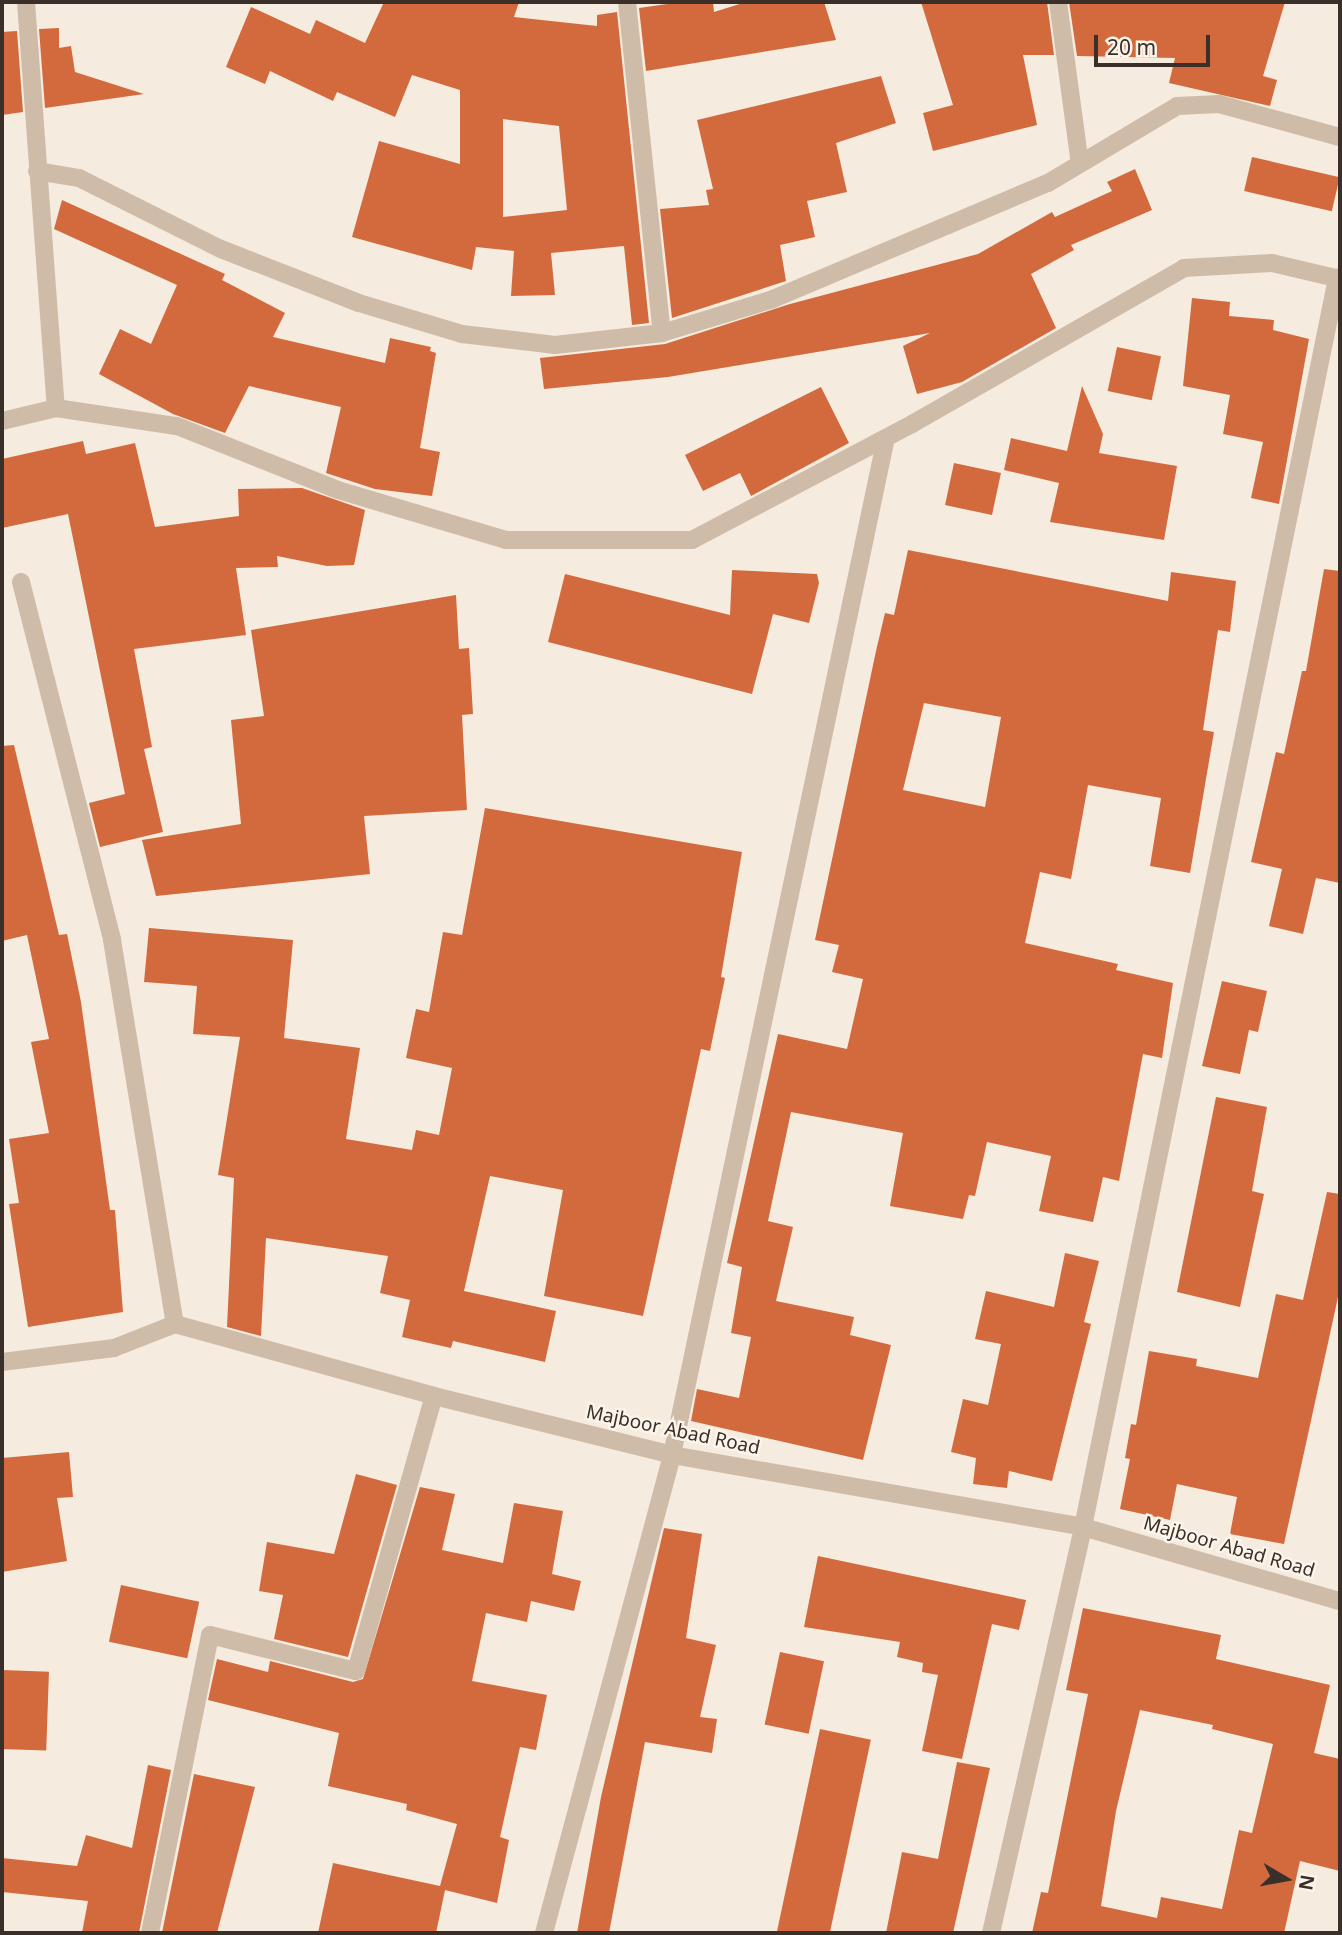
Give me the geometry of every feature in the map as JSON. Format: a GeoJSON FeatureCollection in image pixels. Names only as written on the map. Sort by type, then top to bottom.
{"type":"FeatureCollection","features":[{"type":"Feature","properties":{"kind":"street"},"geometry":{"type":"LineString","coordinates":[[26,2],[56,408]]}},
{"type":"Feature","properties":{"kind":"street"},"geometry":{"type":"LineString","coordinates":[[627,2],[662,333]]}},
{"type":"Feature","properties":{"kind":"street"},"geometry":{"type":"LineString","coordinates":[[1058,2],[1080,164]]}},
{"type":"Feature","properties":{"kind":"street"},"geometry":{"type":"LineString","coordinates":[[37,171],[79,178],[221,249],[359,303],[462,334],[555,345],[662,333],[773,299],[1048,183],[1177,106],[1219,104],[1340,137]]}},
{"type":"Feature","properties":{"kind":"street"},"geometry":{"type":"LineString","coordinates":[[2,421],[56,408],[177,426],[338,490],[506,540],[691,540],[887,438],[1184,268],[1272,263],[1338,278],[1083,1527],[991,1933]]}},
{"type":"Feature","properties":{"kind":"street"},"geometry":{"type":"LineString","coordinates":[[544,1933],[672,1455],[887,438]]}},
{"type":"Feature","properties":{"kind":"street"},"geometry":{"type":"LineString","coordinates":[[2,1362],[114,1349],[175,1324],[112,940],[21,582]]}},
{"type":"Feature","properties":{"kind":"street","name":"Majboor Abad Road"},"geometry":{"type":"LineString","coordinates":[[175,1324],[434,1396],[672,1455],[1083,1527],[1340,1601]]}},
{"type":"Feature","properties":{"kind":"street"},"geometry":{"type":"LineString","coordinates":[[150,1933],[210,1635],[356,1671],[434,1396]]}},
{"type":"Feature","properties":{"kind":"building"},"geometry":{"type":"Polygon","coordinates":[[[384,2],[519,2],[514,17],[597,26],[597,15],[617,12],[649,323],[632,325],[624,246],[551,253],[555,295],[511,296],[514,251],[476,247],[472,270],[352,237],[379,141],[460,164],[460,90],[412,75],[395,117],[337,92],[333,101],[270,71],[265,84],[226,67],[251,7],[310,34],[316,20],[365,43],[384,2]],[[503,119],[503,217],[567,210],[559,126],[503,119]]]}},
{"type":"Feature","properties":{"kind":"building"},"geometry":{"type":"Polygon","coordinates":[[[681,2],[713,2],[714,12],[746,2],[824,2],[836,40],[646,71],[639,8],[681,2]]]}},
{"type":"Feature","properties":{"kind":"building"},"geometry":{"type":"Polygon","coordinates":[[[921,2],[1047,2],[1054,55],[1023,55],[1037,125],[933,151],[923,113],[953,105],[921,2]]]}},
{"type":"Feature","properties":{"kind":"building"},"geometry":{"type":"Polygon","coordinates":[[[1069,2],[1285,2],[1263,76],[1277,80],[1270,106],[1169,83],[1175,58],[1077,56],[1069,2]]]}},
{"type":"Feature","properties":{"kind":"building"},"geometry":{"type":"Polygon","coordinates":[[[59,28],[59,48],[71,46],[75,72],[144,94],[45,108],[39,29],[59,28]]]}},
{"type":"Feature","properties":{"kind":"building"},"geometry":{"type":"Polygon","coordinates":[[[17,31],[23,112],[2,115],[2,32],[17,31]]]}},
{"type":"Feature","properties":{"kind":"building"},"geometry":{"type":"Polygon","coordinates":[[[881,76],[896,123],[836,143],[847,192],[807,201],[815,237],[780,245],[786,281],[672,318],[660,209],[709,205],[706,190],[713,189],[697,120],[881,76]]]}},
{"type":"Feature","properties":{"kind":"building"},"geometry":{"type":"Polygon","coordinates":[[[1252,157],[1340,177],[1332,211],[1244,191],[1252,157]]]}},
{"type":"Feature","properties":{"kind":"building"},"geometry":{"type":"Polygon","coordinates":[[[1135,169],[1152,210],[1071,245],[1074,250],[1031,274],[1056,328],[962,382],[917,394],[903,346],[930,333],[668,377],[544,389],[540,358],[665,344],[790,304],[978,254],[1052,212],[1055,217],[1112,191],[1107,182],[1135,169]]]}},
{"type":"Feature","properties":{"kind":"building"},"geometry":{"type":"Polygon","coordinates":[[[62,200],[225,274],[222,280],[285,313],[273,337],[385,363],[390,338],[431,347],[430,351],[436,353],[420,448],[440,452],[432,496],[375,489],[326,473],[341,407],[249,386],[225,433],[173,414],[99,374],[120,329],[151,344],[177,285],[54,229],[62,200]]]}},
{"type":"Feature","properties":{"kind":"building"},"geometry":{"type":"Polygon","coordinates":[[[1192,298],[1230,302],[1229,316],[1274,320],[1273,330],[1309,339],[1279,504],[1251,498],[1263,442],[1223,434],[1230,395],[1183,386],[1192,298]]]}},
{"type":"Feature","properties":{"kind":"building"},"geometry":{"type":"Polygon","coordinates":[[[1117,347],[1161,356],[1152,400],[1108,391],[1117,347]]]}},
{"type":"Feature","properties":{"kind":"building"},"geometry":{"type":"Polygon","coordinates":[[[1082,386],[1103,434],[1099,453],[1177,466],[1164,540],[1050,522],[1059,483],[1004,470],[1011,438],[1067,451],[1082,386]]]}},
{"type":"Feature","properties":{"kind":"building"},"geometry":{"type":"Polygon","coordinates":[[[821,387],[849,443],[751,496],[740,473],[703,491],[685,455],[821,387]]]}},
{"type":"Feature","properties":{"kind":"building"},"geometry":{"type":"Polygon","coordinates":[[[83,441],[86,454],[135,443],[155,527],[239,516],[238,489],[302,488],[365,510],[354,565],[327,566],[277,556],[278,567],[236,568],[246,635],[134,649],[152,747],[144,749],[163,832],[100,847],[89,803],[125,794],[68,514],[2,528],[2,459],[83,441]]]}},
{"type":"Feature","properties":{"kind":"building"},"geometry":{"type":"Polygon","coordinates":[[[954,463],[1001,473],[992,515],[945,505],[954,463]]]}},
{"type":"Feature","properties":{"kind":"building"},"geometry":{"type":"Polygon","coordinates":[[[908,550],[1168,601],[1171,572],[1236,581],[1230,632],[1218,630],[1203,730],[1214,732],[1190,873],[1150,866],[1161,798],[1088,785],[1071,879],[1040,872],[1025,943],[1118,964],[1116,970],[1173,983],[1162,1058],[1143,1054],[1119,1181],[1103,1177],[1093,1222],[1039,1211],[1051,1156],[987,1142],[975,1196],[969,1195],[963,1219],[890,1206],[903,1133],[791,1112],[768,1221],[793,1227],[776,1301],[854,1317],[850,1335],[891,1345],[863,1460],[691,1421],[697,1389],[739,1398],[751,1337],[731,1333],[742,1267],[727,1263],[778,1034],[847,1049],[863,979],[832,972],[839,945],[815,940],[885,613],[894,615],[908,550]],[[924,703],[903,790],[985,807],[1001,717],[924,703]]]}},
{"type":"Feature","properties":{"kind":"building"},"geometry":{"type":"Polygon","coordinates":[[[1324,569],[1340,571],[1340,883],[1316,878],[1303,934],[1269,926],[1282,869],[1251,862],[1276,752],[1284,754],[1302,671],[1306,671],[1324,569]]]}},
{"type":"Feature","properties":{"kind":"building"},"geometry":{"type":"Polygon","coordinates":[[[732,570],[817,574],[819,583],[809,623],[773,614],[752,694],[548,642],[565,574],[730,615],[732,570]]]}},
{"type":"Feature","properties":{"kind":"building"},"geometry":{"type":"Polygon","coordinates":[[[456,595],[459,649],[469,648],[473,714],[462,715],[467,810],[364,816],[370,874],[156,896],[142,840],[241,824],[231,720],[264,716],[251,630],[456,595]]]}},
{"type":"Feature","properties":{"kind":"building"},"geometry":{"type":"Polygon","coordinates":[[[14,745],[59,935],[67,934],[81,1002],[110,1210],[115,1210],[123,1312],[28,1327],[9,1204],[19,1203],[9,1139],[49,1133],[31,1042],[49,1039],[27,935],[2,941],[2,746],[14,745]]]}},
{"type":"Feature","properties":{"kind":"building"},"geometry":{"type":"Polygon","coordinates":[[[485,808],[742,852],[721,977],[725,978],[710,1051],[701,1049],[643,1316],[544,1296],[563,1190],[490,1176],[464,1291],[556,1311],[545,1362],[453,1341],[451,1348],[402,1337],[410,1300],[380,1293],[388,1256],[266,1238],[261,1336],[227,1327],[234,1178],[218,1175],[240,1037],[193,1034],[197,986],[144,982],[149,928],[293,940],[284,1038],[360,1048],[346,1139],[412,1150],[416,1130],[439,1135],[452,1068],[406,1058],[416,1009],[429,1012],[443,932],[462,935],[485,808]]]}},
{"type":"Feature","properties":{"kind":"building"},"geometry":{"type":"Polygon","coordinates":[[[1222,981],[1267,991],[1258,1032],[1249,1030],[1240,1074],[1202,1066],[1222,981]]]}},
{"type":"Feature","properties":{"kind":"building"},"geometry":{"type":"Polygon","coordinates":[[[1216,1097],[1267,1107],[1252,1191],[1264,1194],[1240,1307],[1177,1292],[1216,1097]]]}},
{"type":"Feature","properties":{"kind":"building"},"geometry":{"type":"Polygon","coordinates":[[[1327,1192],[1340,1194],[1340,1288],[1284,1544],[1230,1534],[1237,1497],[1177,1484],[1170,1520],[1120,1509],[1130,1459],[1125,1458],[1131,1424],[1136,1425],[1149,1351],[1197,1359],[1196,1366],[1258,1378],[1276,1294],[1303,1300],[1327,1192]]]}},
{"type":"Feature","properties":{"kind":"building"},"geometry":{"type":"Polygon","coordinates":[[[1065,1253],[1099,1261],[1084,1322],[1091,1324],[1052,1481],[1009,1471],[1007,1488],[973,1484],[976,1458],[951,1452],[963,1399],[988,1405],[1001,1344],[975,1339],[986,1291],[1054,1307],[1065,1253]]]}},
{"type":"Feature","properties":{"kind":"building"},"geometry":{"type":"Polygon","coordinates":[[[69,1452],[73,1497],[57,1498],[67,1561],[2,1572],[2,1458],[69,1452]]]}},
{"type":"Feature","properties":{"kind":"building"},"geometry":{"type":"Polygon","coordinates":[[[356,1474],[397,1485],[348,1657],[274,1639],[283,1595],[259,1591],[267,1542],[334,1554],[356,1474]]]}},
{"type":"Feature","properties":{"kind":"building"},"geometry":{"type":"Polygon","coordinates":[[[420,1487],[455,1494],[442,1550],[503,1563],[514,1503],[563,1511],[552,1574],[581,1581],[574,1611],[531,1601],[527,1622],[486,1613],[472,1681],[547,1695],[536,1750],[520,1747],[500,1837],[509,1840],[497,1903],[445,1890],[436,1933],[318,1933],[333,1863],[440,1886],[457,1824],[406,1810],[407,1804],[328,1786],[339,1733],[208,1700],[217,1659],[268,1672],[270,1661],[353,1682],[363,1679],[420,1487]]]}},
{"type":"Feature","properties":{"kind":"building"},"geometry":{"type":"Polygon","coordinates":[[[664,1528],[702,1534],[686,1638],[716,1645],[700,1717],[717,1719],[712,1753],[645,1742],[609,1933],[577,1933],[601,1797],[664,1528]]]}},
{"type":"Feature","properties":{"kind":"building"},"geometry":{"type":"Polygon","coordinates":[[[818,1556],[1026,1600],[1019,1630],[992,1624],[962,1759],[922,1751],[938,1675],[922,1672],[923,1663],[897,1657],[900,1642],[804,1627],[818,1556]]]}},
{"type":"Feature","properties":{"kind":"building"},"geometry":{"type":"Polygon","coordinates":[[[121,1585],[199,1602],[187,1658],[109,1642],[121,1585]]]}},
{"type":"Feature","properties":{"kind":"building"},"geometry":{"type":"Polygon","coordinates":[[[1083,1608],[1221,1635],[1216,1659],[1330,1685],[1314,1753],[1340,1759],[1340,1871],[1300,1861],[1284,1933],[1032,1933],[1041,1892],[1048,1893],[1088,1694],[1066,1690],[1083,1608]],[[1140,1710],[1116,1811],[1101,1906],[1157,1918],[1161,1897],[1222,1909],[1239,1830],[1252,1833],[1273,1744],[1212,1729],[1213,1725],[1140,1710]]]}},
{"type":"Feature","properties":{"kind":"building"},"geometry":{"type":"Polygon","coordinates":[[[780,1652],[824,1661],[809,1734],[765,1724],[780,1652]]]}},
{"type":"Feature","properties":{"kind":"building"},"geometry":{"type":"Polygon","coordinates":[[[2,1670],[49,1672],[46,1751],[2,1749],[2,1670]]]}},
{"type":"Feature","properties":{"kind":"building"},"geometry":{"type":"Polygon","coordinates":[[[820,1729],[871,1740],[830,1933],[777,1933],[820,1729]]]}},
{"type":"Feature","properties":{"kind":"building"},"geometry":{"type":"Polygon","coordinates":[[[957,1762],[990,1768],[953,1933],[886,1933],[902,1852],[938,1859],[957,1762]]]}},
{"type":"Feature","properties":{"kind":"building"},"geometry":{"type":"Polygon","coordinates":[[[148,1765],[171,1770],[139,1933],[82,1933],[88,1901],[2,1892],[2,1858],[77,1866],[86,1835],[132,1848],[148,1765]]]}},
{"type":"Feature","properties":{"kind":"building"},"geometry":{"type":"Polygon","coordinates":[[[194,1774],[255,1787],[217,1933],[162,1933],[194,1774]]]}}]}
